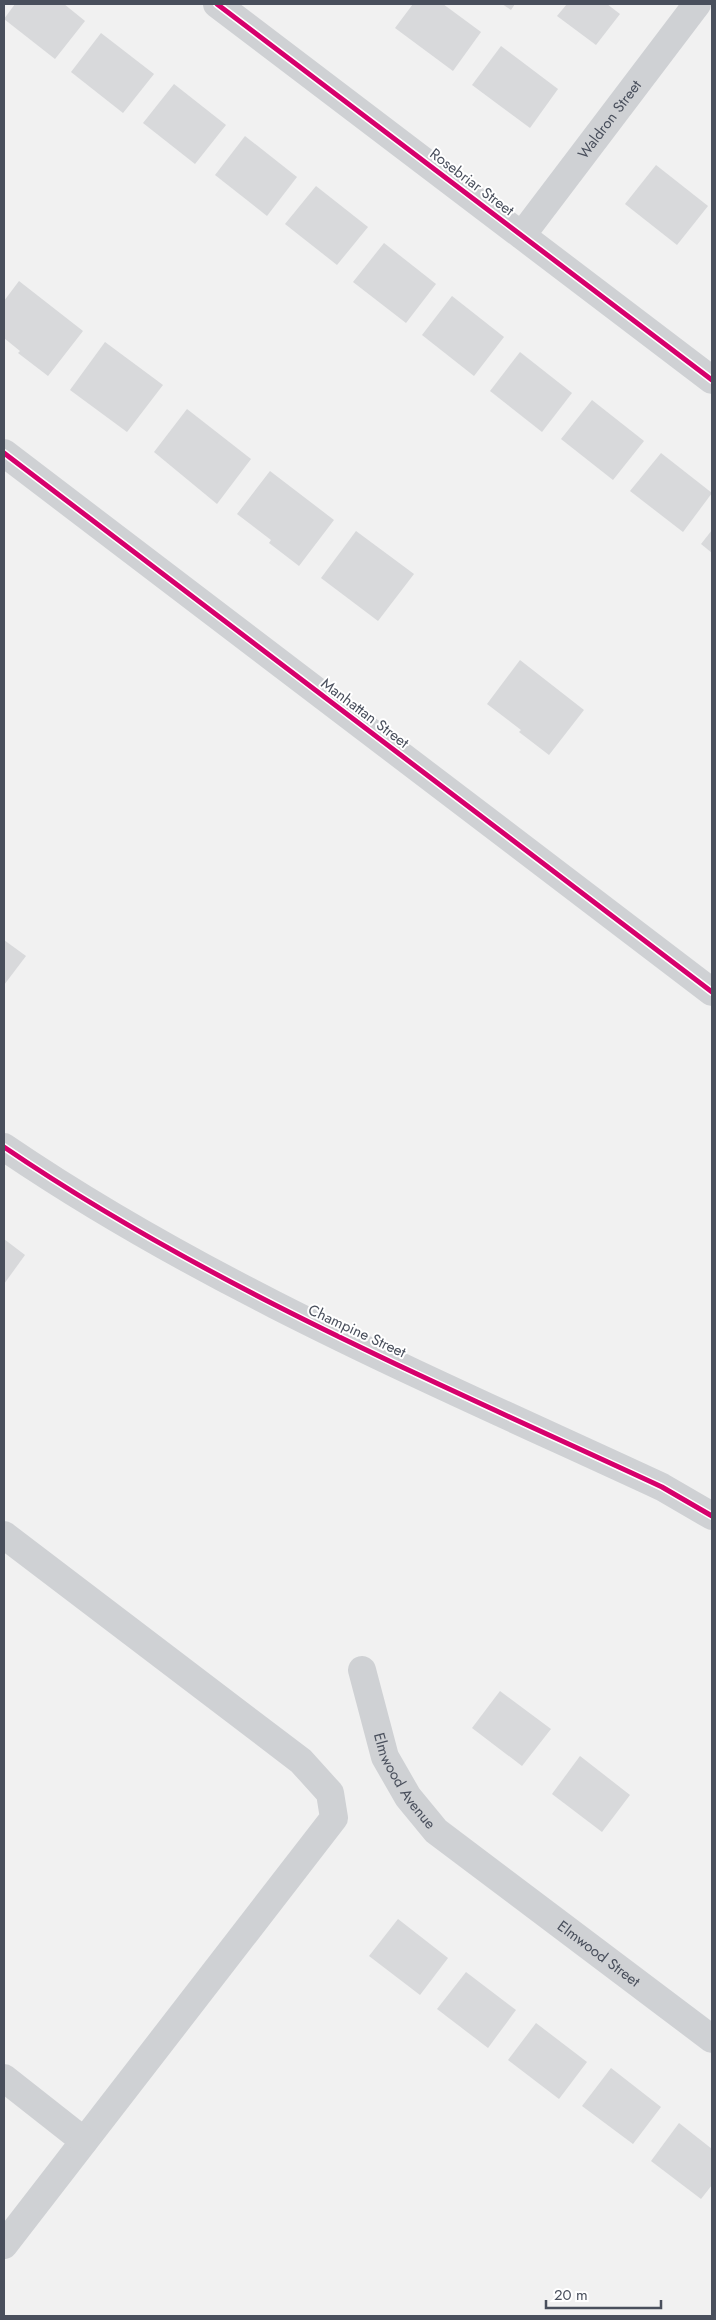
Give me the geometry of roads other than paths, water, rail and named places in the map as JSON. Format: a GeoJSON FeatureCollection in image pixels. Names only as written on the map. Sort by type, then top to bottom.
{"type":"FeatureCollection","features":[{"type":"Feature","properties":{"kind":"street","name":"Rosebriar Street"},"geometry":{"type":"LineString","coordinates":[[217,4],[712,380]]}},
{"type":"Feature","properties":{"kind":"street","name":"Waldron Street"},"geometry":{"type":"LineString","coordinates":[[522,235],[697,4]]}},
{"type":"Feature","properties":{"kind":"street","name":"Manhattan Street"},"geometry":{"type":"LineString","coordinates":[[4,453],[712,992]]}},
{"type":"Feature","properties":{"kind":"street","name":"Champine Street"},"geometry":{"type":"LineString","coordinates":[[4,1146],[136,1228],[281,1310],[662,1487],[712,1516]]}},
{"type":"Feature","properties":{"kind":"street"},"geometry":{"type":"LineString","coordinates":[[4,1535],[301,1761],[330,1792],[334,1818],[4,2245]]}},
{"type":"Feature","properties":{"kind":"street","name":"Elmwood Avenue"},"geometry":{"type":"LineString","coordinates":[[362,1670],[384,1757],[408,1797],[436,1831],[483,1868]]}},
{"type":"Feature","properties":{"kind":"street","name":"Elmwood Street"},"geometry":{"type":"LineString","coordinates":[[483,1868],[712,2039]]}},
{"type":"Feature","properties":{"kind":"street"},"geometry":{"type":"LineString","coordinates":[[4,2078],[84,2141]]}}]}
